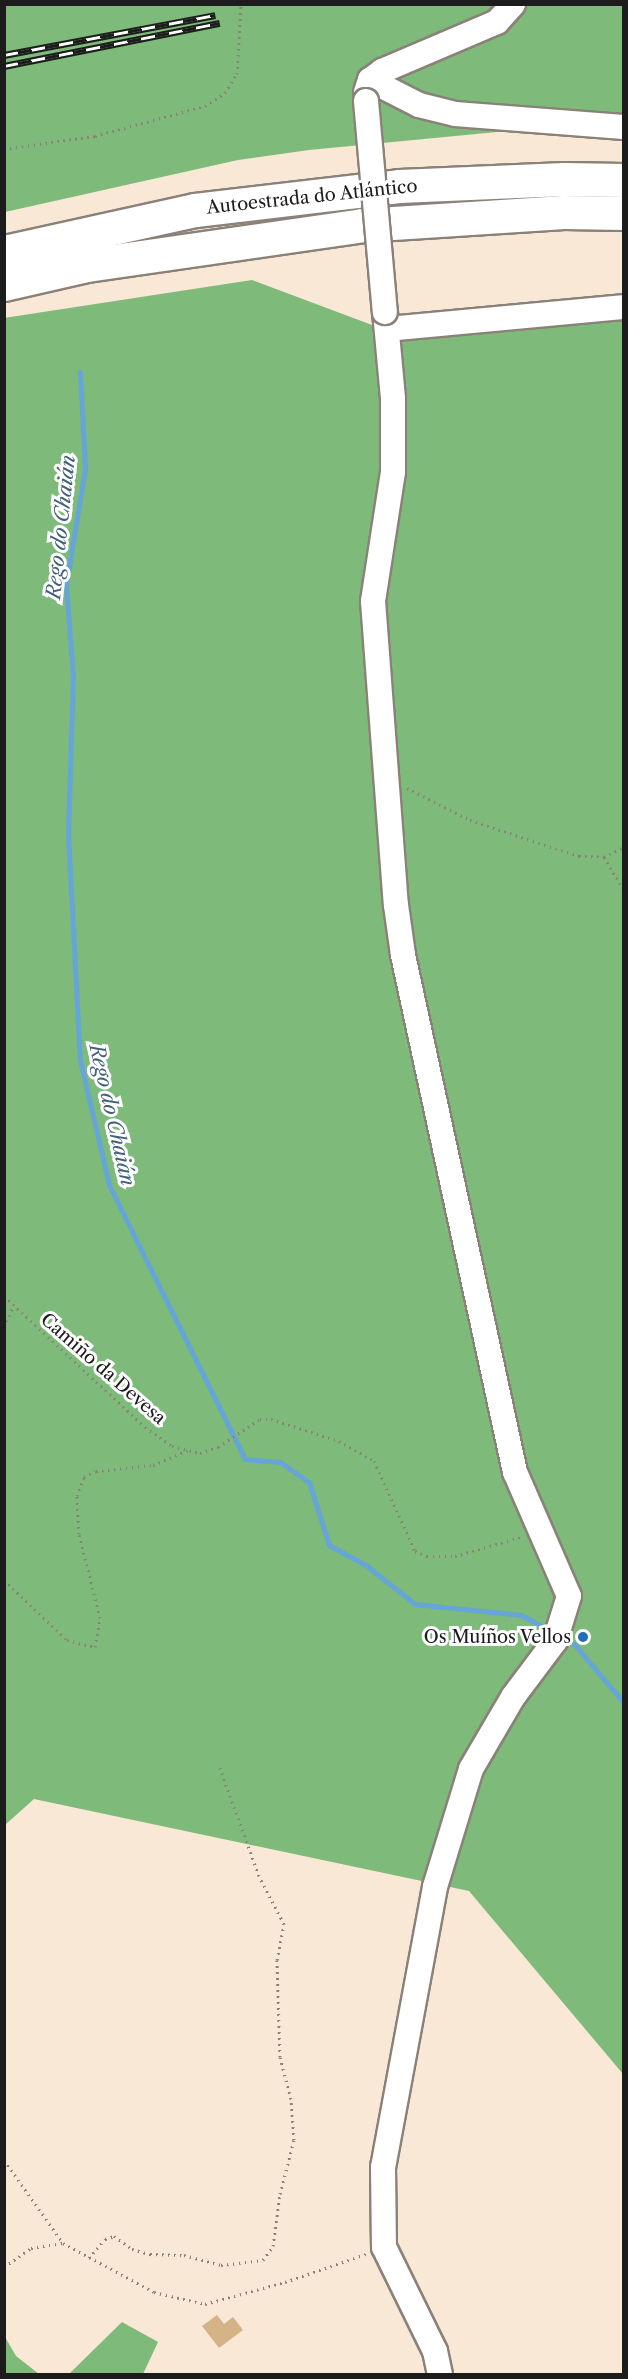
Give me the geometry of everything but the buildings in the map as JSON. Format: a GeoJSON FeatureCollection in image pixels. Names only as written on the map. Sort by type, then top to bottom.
{"type":"FeatureCollection","features":[{"type":"Feature","properties":{"kind":"highway","name":"Autoestrada do Atlántico"},"geometry":{"type":"LineString","coordinates":[[4,252],[195,210],[399,186],[564,178],[624,180]]}},
{"type":"Feature","properties":{"kind":"highway"},"geometry":{"type":"LineString","coordinates":[[4,238],[134,212],[195,210]]}},
{"type":"Feature","properties":{"kind":"highway","name":"Autoestrada do Atlántico"},"geometry":{"type":"LineString","coordinates":[[4,284],[97,263],[362,225],[564,212],[624,213]]}},
{"type":"Feature","properties":{"kind":"street"},"geometry":{"type":"LineString","coordinates":[[440,2374],[435,2351],[384,2247],[383,2167],[435,1887],[471,1769],[513,1697],[559,1633],[569,1604],[567,1588],[515,1472],[403,955],[385,777],[373,583],[393,472],[393,399],[368,90],[389,68],[497,22],[513,4]]}},
{"type":"Feature","properties":{"kind":"street"},"geometry":{"type":"LineString","coordinates":[[368,90],[455,114],[624,127]]}},
{"type":"Feature","properties":{"kind":"street"},"geometry":{"type":"LineString","coordinates":[[386,321],[624,307]]}},
{"type":"Feature","properties":{"kind":"path"},"geometry":{"type":"LineString","coordinates":[[4,149],[95,136],[205,106],[225,93],[237,74],[241,4]]}},
{"type":"Feature","properties":{"kind":"path"},"geometry":{"type":"LineString","coordinates":[[385,777],[470,820],[579,856],[604,857],[624,847]]}},
{"type":"Feature","properties":{"kind":"path"},"geometry":{"type":"LineString","coordinates":[[604,857],[624,890]]}},
{"type":"Feature","properties":{"kind":"path","name":"Camiño da Devesa"},"geometry":{"type":"LineString","coordinates":[[4,1296],[13,1307],[146,1427],[172,1446],[200,1453],[218,1447],[251,1423],[271,1419],[339,1441],[374,1461],[407,1539],[415,1551],[427,1556],[455,1556],[542,1531]]}},
{"type":"Feature","properties":{"kind":"path"},"geometry":{"type":"LineString","coordinates":[[4,1327],[13,1307]]}},
{"type":"Feature","properties":{"kind":"path"},"geometry":{"type":"LineString","coordinates":[[4,1580],[67,1640],[95,1647],[100,1618],[79,1534],[77,1496],[84,1477],[96,1471],[153,1465],[188,1450]]}},
{"type":"Feature","properties":{"kind":"path"},"geometry":{"type":"LineString","coordinates":[[89,2258],[105,2239],[114,2236],[132,2249],[150,2254],[183,2255],[221,2265],[263,2260],[273,2246],[279,2194],[294,2140],[291,2099],[280,2056],[277,1960],[284,1924],[259,1876],[220,1768]]}},
{"type":"Feature","properties":{"kind":"path"},"geometry":{"type":"LineString","coordinates":[[4,2160],[63,2244],[154,2292],[205,2304],[285,2282],[384,2247]]}},
{"type":"Feature","properties":{"kind":"path"},"geometry":{"type":"LineString","coordinates":[[4,2267],[31,2248],[63,2244]]}},
{"type":"Feature","properties":{"kind":"green space"},"geometry":{"type":"Polygon","coordinates":[[[4,5],[623,5],[623,120],[309,150],[238,160],[5,212],[4,5]]]}},
{"type":"Feature","properties":{"kind":"green space"},"geometry":{"type":"Polygon","coordinates":[[[252,280],[404,337],[623,318],[623,2074],[469,1891],[34,1799],[5,1825],[4,318],[252,280]]]}},
{"type":"Feature","properties":{"kind":"green space"},"geometry":{"type":"Polygon","coordinates":[[[122,2322],[158,2342],[143,2374],[69,2374],[122,2322]]]}},
{"type":"Feature","properties":{"kind":"green space"},"geometry":{"type":"Polygon","coordinates":[[[5,2337],[16,2356],[39,2374],[5,2374],[5,2337]]]}},
{"type":"Feature","properties":{"kind":"waterway","name":"Rego do Chaián"},"geometry":{"type":"LineString","coordinates":[[80,372],[85,469],[66,585],[73,675],[68,833],[80,1060],[109,1185],[245,1459],[280,1462],[309,1482],[329,1545],[367,1566],[415,1604],[521,1615],[551,1631]]}},
{"type":"Feature","properties":{"kind":"waterway","name":"Rego do Chaián"},"geometry":{"type":"LineString","coordinates":[[562,1637],[575,1645],[624,1703]]}},
{"type":"Feature","properties":{"kind":"railway"},"geometry":{"type":"LineString","coordinates":[[4,55],[215,15]]}},
{"type":"Feature","properties":{"kind":"railway"},"geometry":{"type":"LineString","coordinates":[[4,66],[220,23]]}},
{"type":"Feature","properties":{"kind":"place","name":"Os Muíños Vellos"},"geometry":{"type":"Point","coordinates":[583,1637]}}]}
